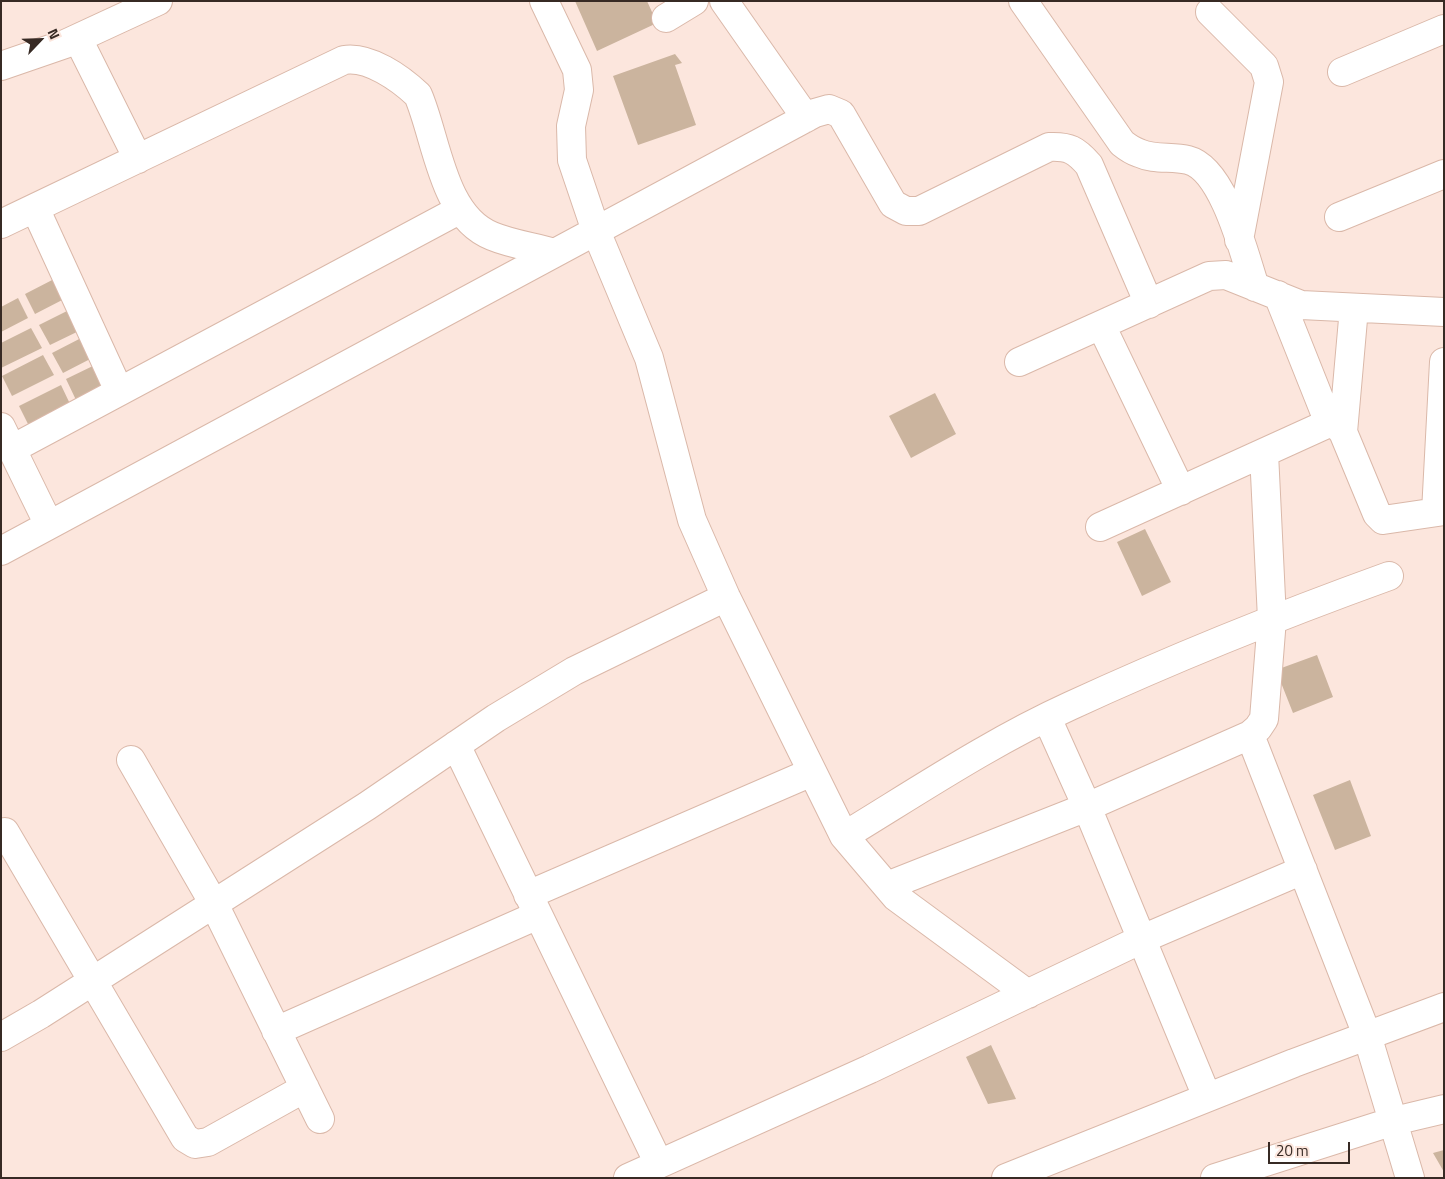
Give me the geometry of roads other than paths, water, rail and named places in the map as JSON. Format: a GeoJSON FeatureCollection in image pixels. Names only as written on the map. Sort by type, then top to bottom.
{"type":"FeatureCollection","features":[{"type":"Feature","properties":{"kind":"street"},"geometry":{"type":"LineString","coordinates":[[1,66],[78,39],[158,1]]}},
{"type":"Feature","properties":{"kind":"street"},"geometry":{"type":"LineString","coordinates":[[544,1],[577,70],[579,90],[571,126],[572,160],[596,231],[649,358],[692,520],[726,597],[844,836],[896,897],[1028,994]]}},
{"type":"Feature","properties":{"kind":"street"},"geometry":{"type":"LineString","coordinates":[[666,18],[694,1]]}},
{"type":"Feature","properties":{"kind":"street"},"geometry":{"type":"LineString","coordinates":[[724,1],[806,118]]}},
{"type":"Feature","properties":{"kind":"street"},"geometry":{"type":"LineString","coordinates":[[1023,1],[1094,106],[1122,143],[1139,154],[1188,160],[1202,166],[1212,176],[1226,204],[1239,242],[1267,291],[1336,427],[1377,514],[1383,520],[1440,511],[1444,362]]}},
{"type":"Feature","properties":{"kind":"street"},"geometry":{"type":"LineString","coordinates":[[1210,12],[1264,66],[1269,82],[1239,242]]}},
{"type":"Feature","properties":{"kind":"street"},"geometry":{"type":"LineString","coordinates":[[1342,72],[1444,29]]}},
{"type":"Feature","properties":{"kind":"street"},"geometry":{"type":"LineString","coordinates":[[78,39],[138,159]]}},
{"type":"Feature","properties":{"kind":"street"},"geometry":{"type":"LineString","coordinates":[[1,224],[344,60],[355,58],[371,63],[408,85],[418,95],[446,181],[459,210],[473,225],[491,236],[554,253]]}},
{"type":"Feature","properties":{"kind":"street"},"geometry":{"type":"LineString","coordinates":[[1,551],[806,118],[829,109],[841,114],[893,204],[906,211],[919,211],[1049,147],[1062,146],[1078,152],[1089,165],[1150,304]]}},
{"type":"Feature","properties":{"kind":"street"},"geometry":{"type":"LineString","coordinates":[[1089,165],[1133,150]]}},
{"type":"Feature","properties":{"kind":"street"},"geometry":{"type":"LineString","coordinates":[[1339,217],[1444,174]]}},
{"type":"Feature","properties":{"kind":"street"},"geometry":{"type":"LineString","coordinates":[[35,208],[119,391]]}},
{"type":"Feature","properties":{"kind":"street"},"geometry":{"type":"LineString","coordinates":[[49,525],[7,438],[119,391],[459,210]]}},
{"type":"Feature","properties":{"kind":"street"},"geometry":{"type":"LineString","coordinates":[[1018,362],[1209,276],[1226,275],[1301,305],[1444,312]]}},
{"type":"Feature","properties":{"kind":"street"},"geometry":{"type":"LineString","coordinates":[[1336,427],[1354,308]]}},
{"type":"Feature","properties":{"kind":"street"},"geometry":{"type":"LineString","coordinates":[[1101,325],[1181,490]]}},
{"type":"Feature","properties":{"kind":"street"},"geometry":{"type":"LineString","coordinates":[[1100,528],[1264,453],[1336,427]]}},
{"type":"Feature","properties":{"kind":"street"},"geometry":{"type":"LineString","coordinates":[[886,886],[1087,807],[1250,736],[1258,728],[1264,719],[1272,618],[1264,453]]}},
{"type":"Feature","properties":{"kind":"street"},"geometry":{"type":"LineString","coordinates":[[844,836],[950,771],[1047,718],[1272,618],[1389,576]]}},
{"type":"Feature","properties":{"kind":"street"},"geometry":{"type":"LineString","coordinates":[[1,1037],[93,981],[367,806],[496,718],[574,672],[726,597]]}},
{"type":"Feature","properties":{"kind":"street"},"geometry":{"type":"LineString","coordinates":[[1047,718],[1087,807],[1207,1097]]}},
{"type":"Feature","properties":{"kind":"street"},"geometry":{"type":"LineString","coordinates":[[1250,736],[1367,1035],[1410,1178]]}},
{"type":"Feature","properties":{"kind":"street"},"geometry":{"type":"LineString","coordinates":[[456,745],[659,1164]]}},
{"type":"Feature","properties":{"kind":"street"},"geometry":{"type":"LineString","coordinates":[[131,760],[214,904],[320,1119]]}},
{"type":"Feature","properties":{"kind":"street"},"geometry":{"type":"LineString","coordinates":[[276,1031],[533,905],[812,772]]}},
{"type":"Feature","properties":{"kind":"street"},"geometry":{"type":"LineString","coordinates":[[5,832],[185,1138],[195,1144],[208,1142],[305,1088]]}},
{"type":"Feature","properties":{"kind":"street"},"geometry":{"type":"LineString","coordinates":[[628,1178],[870,1069],[1142,939],[1302,870]]}},
{"type":"Feature","properties":{"kind":"street"},"geometry":{"type":"LineString","coordinates":[[1006,1178],[1207,1097],[1444,1007]]}},
{"type":"Feature","properties":{"kind":"street"},"geometry":{"type":"LineString","coordinates":[[1215,1178],[1394,1121],[1444,1108]]}}]}
